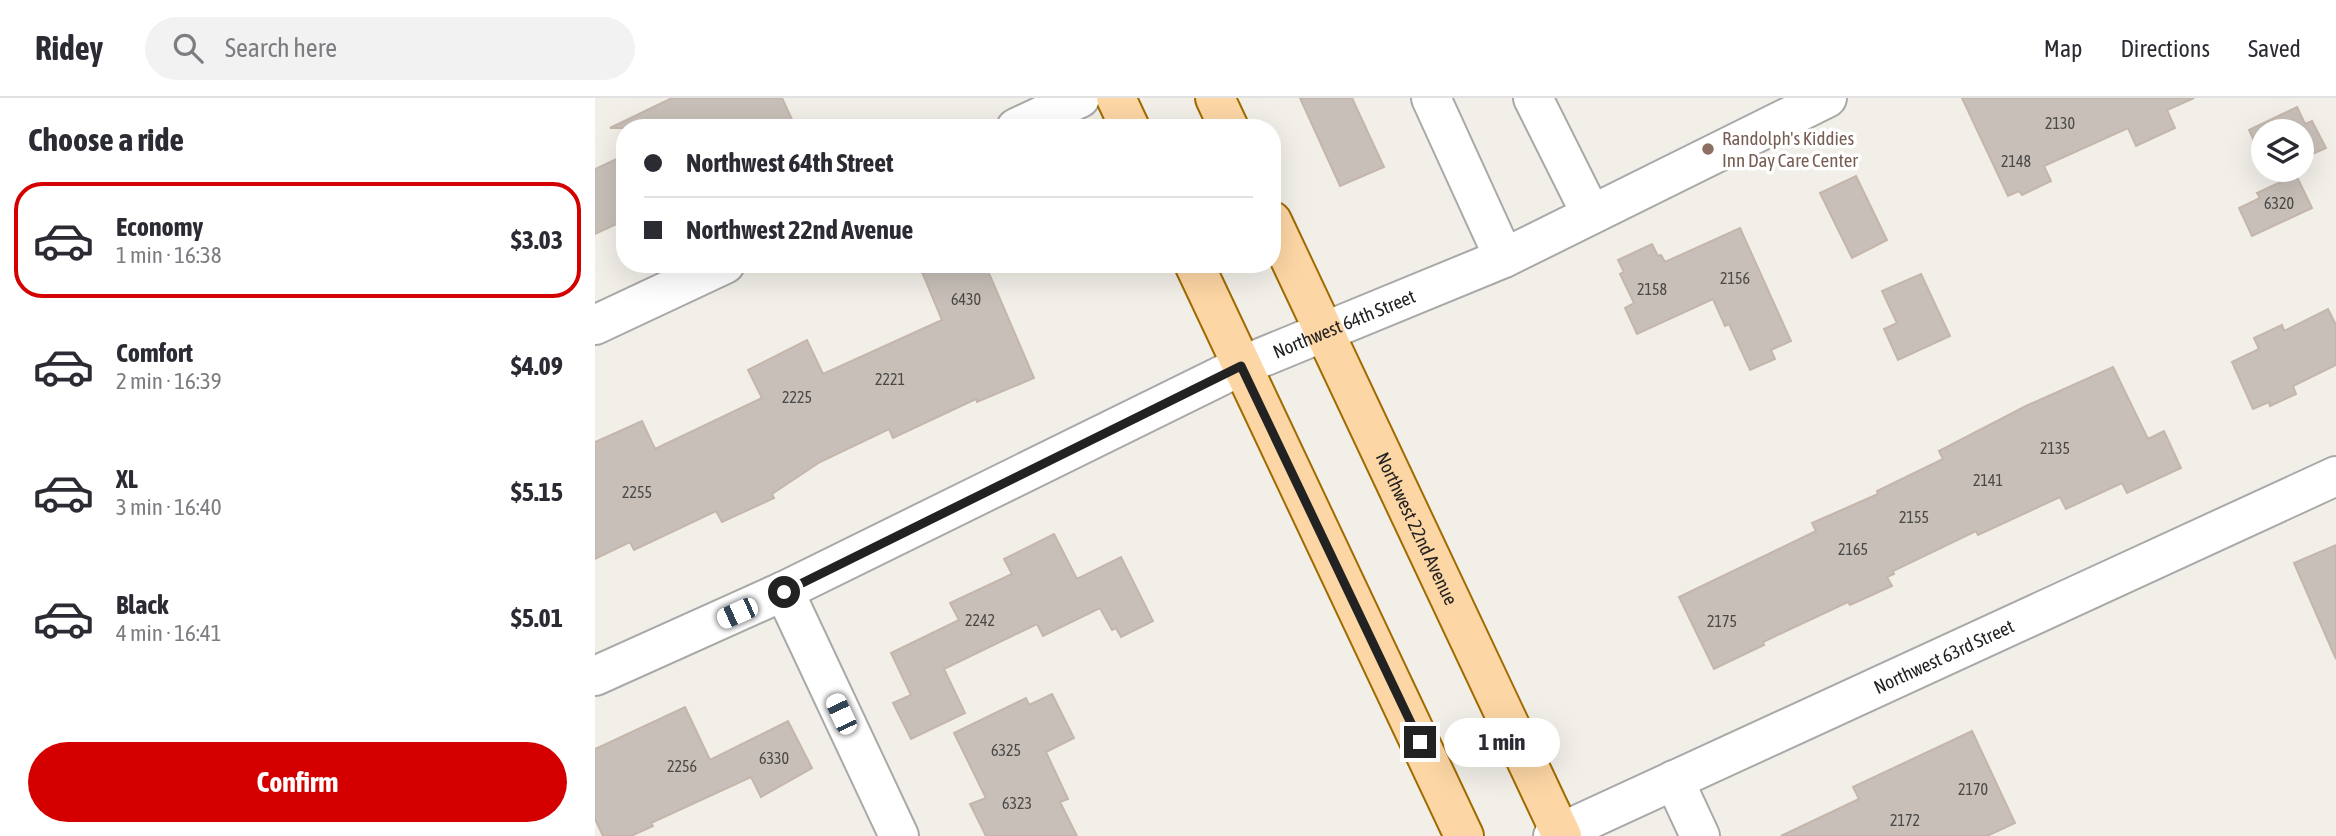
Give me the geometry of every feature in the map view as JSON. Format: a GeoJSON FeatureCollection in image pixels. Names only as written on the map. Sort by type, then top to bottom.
{"type":"FeatureCollection","features":[{"type":"Feature","properties":{"kind":"main road"},"geometry":{"type":"LineString","coordinates":[[1116,98],[1126,119]]}},
{"type":"Feature","properties":{"kind":"main road"},"geometry":{"type":"LineString","coordinates":[[1215,98],[1225,119]]}},
{"type":"Feature","properties":{"kind":"main road","name":"Northwest 22nd Avenue"},"geometry":{"type":"LineString","coordinates":[[1281,240],[1558,835]]}},
{"type":"Feature","properties":{"kind":"main road"},"geometry":{"type":"LineString","coordinates":[[1198,273],[1464,836]]}},
{"type":"Feature","properties":{"kind":"street"},"geometry":{"type":"LineString","coordinates":[[1035,119],[1080,98]]}},
{"type":"Feature","properties":{"kind":"street"},"geometry":{"type":"LineString","coordinates":[[1431,98],[1504,257]]}},
{"type":"Feature","properties":{"kind":"street"},"geometry":{"type":"LineString","coordinates":[[1533,98],[1591,214]]}},
{"type":"Feature","properties":{"kind":"street","name":"Northwest 64th Street"},"geometry":{"type":"LineString","coordinates":[[595,676],[784,592],[1241,366],[1504,257],[1827,98]]}},
{"type":"Feature","properties":{"kind":"street"},"geometry":{"type":"LineString","coordinates":[[595,326],[706,273]]}},
{"type":"Feature","properties":{"kind":"street","name":"Northwest 63rd Street"},"geometry":{"type":"LineString","coordinates":[[1558,835],[2336,476]]}},
{"type":"Feature","properties":{"kind":"street"},"geometry":{"type":"LineString","coordinates":[[784,592],[899,836]]}},
{"type":"Feature","properties":{"kind":"street"},"geometry":{"type":"LineString","coordinates":[[1674,780],[1700,836]]}},
{"type":"Feature","properties":{"kind":"building"},"geometry":{"type":"Polygon","coordinates":[[[672,98],[782,98],[792,119],[629,119],[672,98]]]}},
{"type":"Feature","properties":{"kind":"building"},"geometry":{"type":"Polygon","coordinates":[[[1300,98],[1352,98],[1384,167],[1340,186],[1300,98]]]}},
{"type":"Feature","properties":{"kind":"building"},"geometry":{"type":"Polygon","coordinates":[[[1962,98],[2194,98],[2167,110],[2175,128],[2136,146],[2128,128],[2044,166],[2051,181],[2022,195],[2019,191],[2008,196],[1962,98]]]}},
{"type":"Feature","properties":{"kind":"building"},"geometry":{"type":"Polygon","coordinates":[[[2297,107],[2303,119],[2272,119],[2297,107]]]}},
{"type":"Feature","properties":{"kind":"building"},"geometry":{"type":"Polygon","coordinates":[[[2314,125],[2326,148],[2314,153],[2314,125]]]}},
{"type":"Feature","properties":{"kind":"building"},"geometry":{"type":"Polygon","coordinates":[[[616,159],[616,224],[595,234],[595,169],[616,159]]]}},
{"type":"Feature","properties":{"kind":"building"},"geometry":{"type":"Polygon","coordinates":[[[1856,176],[1887,240],[1852,258],[1820,193],[1856,176]]]}},
{"type":"Feature","properties":{"kind":"building"},"geometry":{"type":"Polygon","coordinates":[[[2281,182],[2299,182],[2312,208],[2252,236],[2239,208],[2260,198],[2257,193],[2281,182]]]}},
{"type":"Feature","properties":{"kind":"building"},"geometry":{"type":"Polygon","coordinates":[[[1740,228],[1791,341],[1771,350],[1775,359],[1750,370],[1729,324],[1725,326],[1713,299],[1637,334],[1625,308],[1634,303],[1620,274],[1624,272],[1618,260],[1652,244],[1658,256],[1661,255],[1665,262],[1740,228]]]}},
{"type":"Feature","properties":{"kind":"building"},"geometry":{"type":"Polygon","coordinates":[[[922,273],[989,273],[1034,378],[977,402],[976,399],[893,438],[889,429],[820,462],[772,494],[774,498],[722,522],[716,511],[634,550],[630,542],[595,559],[595,442],[642,421],[655,449],[762,398],[748,370],[807,340],[823,374],[942,320],[922,273]]]}},
{"type":"Feature","properties":{"kind":"building"},"geometry":{"type":"Polygon","coordinates":[[[1921,274],[1950,336],[1898,360],[1884,329],[1897,323],[1882,291],[1921,274]]]}},
{"type":"Feature","properties":{"kind":"building"},"geometry":{"type":"Polygon","coordinates":[[[2328,309],[2336,325],[2336,365],[2293,386],[2296,394],[2270,406],[2269,402],[2253,409],[2232,362],[2259,349],[2254,338],[2282,325],[2284,331],[2328,309]]]}},
{"type":"Feature","properties":{"kind":"building"},"geometry":{"type":"Polygon","coordinates":[[[2113,367],[2148,439],[2164,431],[2181,468],[2127,493],[2122,483],[2066,509],[2060,497],[1978,535],[1976,531],[1893,571],[1894,574],[1887,577],[1892,586],[1850,605],[1848,602],[1763,642],[1764,645],[1714,669],[1679,597],[1816,531],[1812,523],[1878,494],[1877,491],[1943,459],[1939,451],[2026,406],[2113,367]]]}},
{"type":"Feature","properties":{"kind":"building"},"geometry":{"type":"Polygon","coordinates":[[[1054,534],[1077,579],[1121,557],[1153,621],[1121,637],[1116,628],[1112,630],[1100,608],[1043,636],[1037,624],[944,669],[965,713],[911,739],[893,703],[911,695],[891,653],[959,620],[950,603],[1012,574],[1004,559],[1054,534]]]}},
{"type":"Feature","properties":{"kind":"building"},"geometry":{"type":"Polygon","coordinates":[[[2336,545],[2336,659],[2294,563],[2336,545]]]}},
{"type":"Feature","properties":{"kind":"building"},"geometry":{"type":"Polygon","coordinates":[[[1052,694],[1074,738],[1046,752],[1068,799],[1060,802],[1077,836],[986,836],[970,804],[986,798],[954,733],[1026,698],[1029,705],[1052,694]]]}},
{"type":"Feature","properties":{"kind":"building"},"geometry":{"type":"Polygon","coordinates":[[[685,707],[710,760],[788,721],[812,768],[761,797],[751,777],[651,823],[653,826],[631,836],[603,836],[595,819],[595,749],[685,707]]]}},
{"type":"Feature","properties":{"kind":"building"},"geometry":{"type":"Polygon","coordinates":[[[1972,731],[2015,823],[1987,836],[1781,836],[1859,799],[1853,787],[1972,731]]]}},
{"type":"Feature","properties":{"kind":"place","name":"Randolph's Kiddies Inn Day Care Center"},"geometry":{"type":"Point","coordinates":[1708,149]}},
{"type":"Feature","properties":{"kind":"route"},"geometry":{"type":"LineString","coordinates":[[784,592],[1241,366],[1420,742]]}}]}
